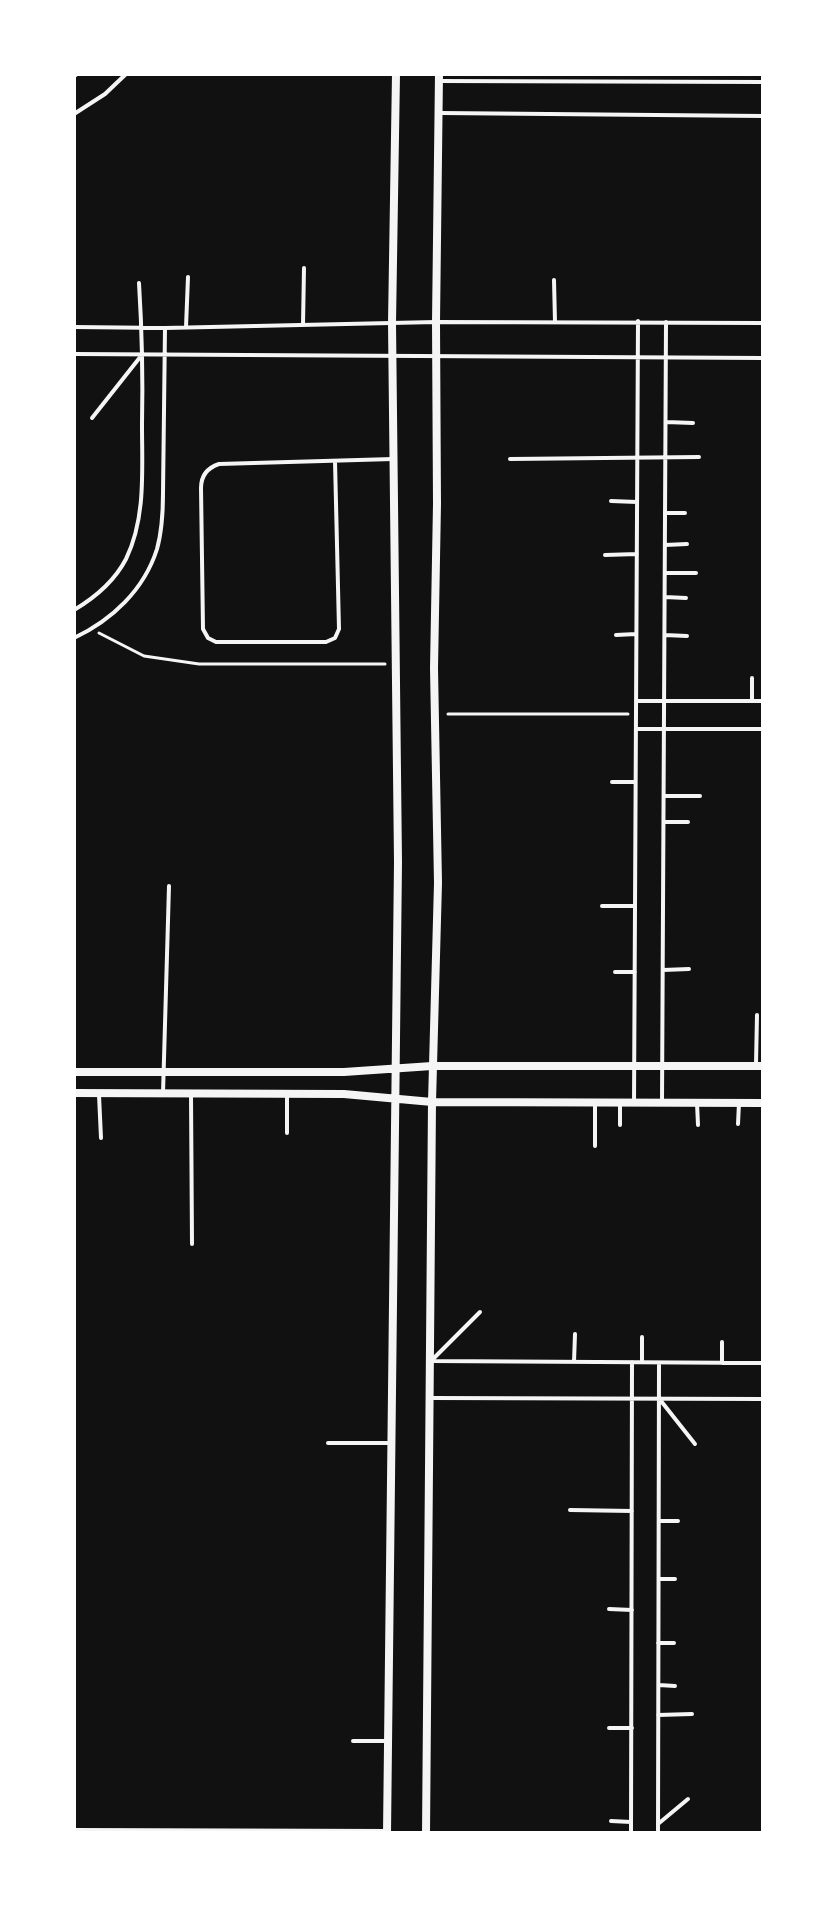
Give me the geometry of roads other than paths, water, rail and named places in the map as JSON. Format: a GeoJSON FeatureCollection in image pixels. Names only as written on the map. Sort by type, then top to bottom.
{"type":"FeatureCollection","features":[{"type":"Feature","properties":{"kind":"street"},"geometry":{"type":"LineString","coordinates":[[387,1832],[398,862],[392,323],[396,74]]}},
{"type":"Feature","properties":{"kind":"street"},"geometry":{"type":"LineString","coordinates":[[426,1833],[432,1066],[438,883],[434,668],[438,78]]}},
{"type":"Feature","properties":{"kind":"street"},"geometry":{"type":"LineString","coordinates":[[74,1072],[344,1072],[432,1066],[760,1066]]}},
{"type":"Feature","properties":{"kind":"street"},"geometry":{"type":"LineString","coordinates":[[74,1093],[344,1094],[432,1102],[763,1103]]}},
{"type":"Feature","properties":{"kind":"lane"},"geometry":{"type":"LineString","coordinates":[[74,114],[105,94],[126,74]]}},
{"type":"Feature","properties":{"kind":"lane"},"geometry":{"type":"LineString","coordinates":[[703,74],[703,82]]}},
{"type":"Feature","properties":{"kind":"lane"},"geometry":{"type":"LineString","coordinates":[[438,78],[763,82]]}},
{"type":"Feature","properties":{"kind":"lane"},"geometry":{"type":"LineString","coordinates":[[438,113],[763,116]]}},
{"type":"Feature","properties":{"kind":"lane"},"geometry":{"type":"LineString","coordinates":[[303,325],[304,268]]}},
{"type":"Feature","properties":{"kind":"lane"},"geometry":{"type":"LineString","coordinates":[[186,327],[188,277]]}},
{"type":"Feature","properties":{"kind":"lane"},"geometry":{"type":"LineString","coordinates":[[554,280],[555,322]]}},
{"type":"Feature","properties":{"kind":"lane"},"geometry":{"type":"LineString","coordinates":[[74,610],[93,599],[112,580],[135,537],[140,514],[143,354],[139,283]]}},
{"type":"Feature","properties":{"kind":"lane"},"geometry":{"type":"LineString","coordinates":[[634,1103],[638,321]]}},
{"type":"Feature","properties":{"kind":"lane"},"geometry":{"type":"LineString","coordinates":[[74,327],[436,322],[763,323]]}},
{"type":"Feature","properties":{"kind":"lane"},"geometry":{"type":"LineString","coordinates":[[662,1103],[666,322]]}},
{"type":"Feature","properties":{"kind":"lane"},"geometry":{"type":"LineString","coordinates":[[74,638],[114,613],[133,593],[147,573],[158,548],[163,493],[165,328]]}},
{"type":"Feature","properties":{"kind":"lane"},"geometry":{"type":"LineString","coordinates":[[74,354],[763,358]]}},
{"type":"Feature","properties":{"kind":"lane"},"geometry":{"type":"LineString","coordinates":[[92,418],[143,354]]}},
{"type":"Feature","properties":{"kind":"lane"},"geometry":{"type":"LineString","coordinates":[[666,422],[693,423]]}},
{"type":"Feature","properties":{"kind":"lane"},"geometry":{"type":"LineString","coordinates":[[510,459],[699,457]]}},
{"type":"Feature","properties":{"kind":"lane"},"geometry":{"type":"LineString","coordinates":[[335,461],[339,629],[335,638],[326,642],[216,642],[208,638],[203,629],[201,488],[207,470],[219,464],[393,459]]}},
{"type":"Feature","properties":{"kind":"lane"},"geometry":{"type":"LineString","coordinates":[[611,501],[637,502]]}},
{"type":"Feature","properties":{"kind":"lane"},"geometry":{"type":"LineString","coordinates":[[665,513],[685,513]]}},
{"type":"Feature","properties":{"kind":"lane"},"geometry":{"type":"LineString","coordinates":[[665,545],[687,544]]}},
{"type":"Feature","properties":{"kind":"lane"},"geometry":{"type":"LineString","coordinates":[[605,555],[637,554]]}},
{"type":"Feature","properties":{"kind":"lane"},"geometry":{"type":"LineString","coordinates":[[665,573],[696,573]]}},
{"type":"Feature","properties":{"kind":"lane"},"geometry":{"type":"LineString","coordinates":[[665,597],[686,598]]}},
{"type":"Feature","properties":{"kind":"lane"},"geometry":{"type":"LineString","coordinates":[[616,635],[636,634]]}},
{"type":"Feature","properties":{"kind":"lane"},"geometry":{"type":"LineString","coordinates":[[665,635],[687,636]]}},
{"type":"Feature","properties":{"kind":"lane"},"geometry":{"type":"LineString","coordinates":[[752,678],[752,701]]}},
{"type":"Feature","properties":{"kind":"lane"},"geometry":{"type":"LineString","coordinates":[[636,701],[763,701]]}},
{"type":"Feature","properties":{"kind":"lane"},"geometry":{"type":"LineString","coordinates":[[636,729],[763,729]]}},
{"type":"Feature","properties":{"kind":"lane"},"geometry":{"type":"LineString","coordinates":[[612,782],[635,782]]}},
{"type":"Feature","properties":{"kind":"lane"},"geometry":{"type":"LineString","coordinates":[[665,796],[700,796]]}},
{"type":"Feature","properties":{"kind":"lane"},"geometry":{"type":"LineString","coordinates":[[665,822],[688,822]]}},
{"type":"Feature","properties":{"kind":"lane"},"geometry":{"type":"LineString","coordinates":[[163,1093],[169,886]]}},
{"type":"Feature","properties":{"kind":"lane"},"geometry":{"type":"LineString","coordinates":[[602,906],[635,906]]}},
{"type":"Feature","properties":{"kind":"lane"},"geometry":{"type":"LineString","coordinates":[[663,970],[689,969]]}},
{"type":"Feature","properties":{"kind":"lane"},"geometry":{"type":"LineString","coordinates":[[615,972],[635,972]]}},
{"type":"Feature","properties":{"kind":"lane"},"geometry":{"type":"LineString","coordinates":[[757,1015],[760,1066]]}},
{"type":"Feature","properties":{"kind":"lane"},"geometry":{"type":"LineString","coordinates":[[98,1093],[101,1138]]}},
{"type":"Feature","properties":{"kind":"lane"},"geometry":{"type":"LineString","coordinates":[[191,1093],[192,1244]]}},
{"type":"Feature","properties":{"kind":"lane"},"geometry":{"type":"LineString","coordinates":[[287,1093],[287,1133]]}},
{"type":"Feature","properties":{"kind":"lane"},"geometry":{"type":"LineString","coordinates":[[595,1103],[595,1146]]}},
{"type":"Feature","properties":{"kind":"lane"},"geometry":{"type":"LineString","coordinates":[[620,1103],[620,1125]]}},
{"type":"Feature","properties":{"kind":"lane"},"geometry":{"type":"LineString","coordinates":[[697,1103],[698,1125]]}},
{"type":"Feature","properties":{"kind":"lane"},"geometry":{"type":"LineString","coordinates":[[738,1124],[739,1103]]}},
{"type":"Feature","properties":{"kind":"lane"},"geometry":{"type":"LineString","coordinates":[[431,1361],[480,1312]]}},
{"type":"Feature","properties":{"kind":"lane"},"geometry":{"type":"LineString","coordinates":[[574,1362],[575,1334]]}},
{"type":"Feature","properties":{"kind":"lane"},"geometry":{"type":"LineString","coordinates":[[642,1337],[642,1362]]}},
{"type":"Feature","properties":{"kind":"lane"},"geometry":{"type":"LineString","coordinates":[[722,1342],[722,1363]]}},
{"type":"Feature","properties":{"kind":"lane"},"geometry":{"type":"LineString","coordinates":[[431,1361],[763,1363]]}},
{"type":"Feature","properties":{"kind":"lane"},"geometry":{"type":"LineString","coordinates":[[631,1833],[632,1362]]}},
{"type":"Feature","properties":{"kind":"lane"},"geometry":{"type":"LineString","coordinates":[[658,1833],[659,1363]]}},
{"type":"Feature","properties":{"kind":"lane"},"geometry":{"type":"LineString","coordinates":[[431,1398],[763,1399]]}},
{"type":"Feature","properties":{"kind":"lane"},"geometry":{"type":"LineString","coordinates":[[659,1399],[695,1444]]}},
{"type":"Feature","properties":{"kind":"lane"},"geometry":{"type":"LineString","coordinates":[[328,1443],[392,1443]]}},
{"type":"Feature","properties":{"kind":"lane"},"geometry":{"type":"LineString","coordinates":[[570,1510],[632,1511]]}},
{"type":"Feature","properties":{"kind":"lane"},"geometry":{"type":"LineString","coordinates":[[659,1521],[678,1521]]}},
{"type":"Feature","properties":{"kind":"lane"},"geometry":{"type":"LineString","coordinates":[[659,1579],[675,1579]]}},
{"type":"Feature","properties":{"kind":"lane"},"geometry":{"type":"LineString","coordinates":[[609,1609],[632,1610]]}},
{"type":"Feature","properties":{"kind":"lane"},"geometry":{"type":"LineString","coordinates":[[658,1643],[674,1643]]}},
{"type":"Feature","properties":{"kind":"lane"},"geometry":{"type":"LineString","coordinates":[[659,1685],[675,1686]]}},
{"type":"Feature","properties":{"kind":"lane"},"geometry":{"type":"LineString","coordinates":[[658,1715],[692,1714]]}},
{"type":"Feature","properties":{"kind":"lane"},"geometry":{"type":"LineString","coordinates":[[609,1728],[632,1728]]}},
{"type":"Feature","properties":{"kind":"lane"},"geometry":{"type":"LineString","coordinates":[[353,1741],[389,1741]]}},
{"type":"Feature","properties":{"kind":"lane"},"geometry":{"type":"LineString","coordinates":[[658,1824],[688,1799]]}},
{"type":"Feature","properties":{"kind":"lane"},"geometry":{"type":"LineString","coordinates":[[611,1821],[631,1822]]}},
{"type":"Feature","properties":{"kind":"lane"},"geometry":{"type":"LineString","coordinates":[[74,1830],[387,1832]]}}]}
